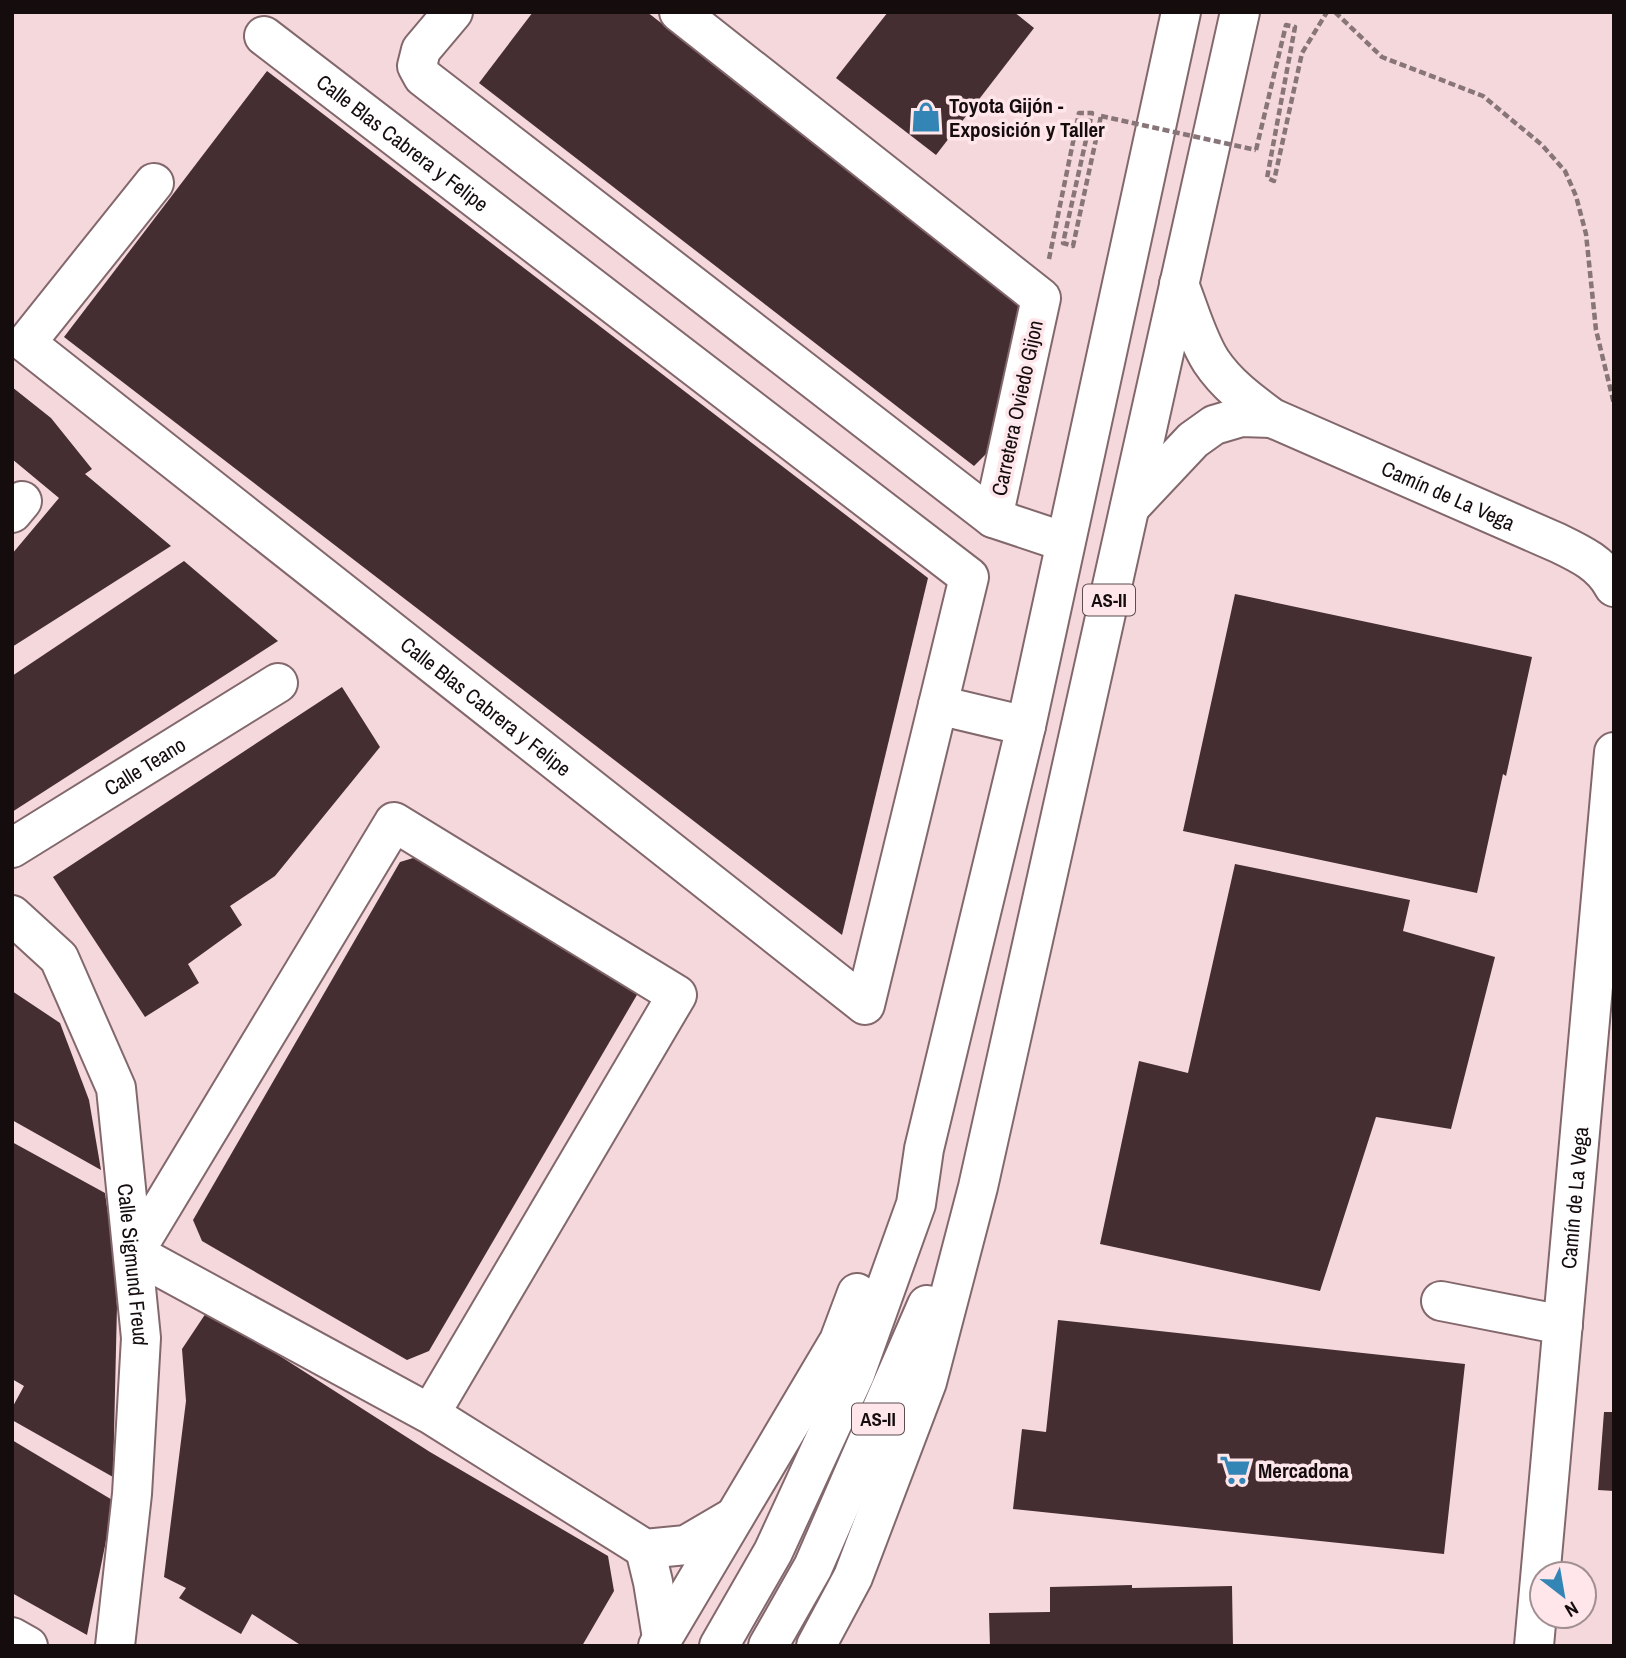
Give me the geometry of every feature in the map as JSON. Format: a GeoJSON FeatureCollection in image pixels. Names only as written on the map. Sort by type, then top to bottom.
{"type":"FeatureCollection","features":[{"type":"Feature","properties":{"kind":"main road"},"geometry":{"type":"LineString","coordinates":[[453,12],[421,50],[417,66],[423,77],[993,518],[1066,542]]}},
{"type":"Feature","properties":{"kind":"main road"},"geometry":{"type":"LineString","coordinates":[[679,12],[1037,295]]}},
{"type":"Feature","properties":{"kind":"main road","name":"AS-II"},"geometry":{"type":"LineString","coordinates":[[768,1646],[814,1567],[978,1187],[1240,12]]}},
{"type":"Feature","properties":{"kind":"main road","name":"AS-II"},"geometry":{"type":"LineString","coordinates":[[719,1646],[773,1552],[855,1374],[916,1204],[924,1149],[1026,726],[1178,13]]}},
{"type":"Feature","properties":{"kind":"main road","name":"Calle Blas Cabrera y Felipe"},"geometry":{"type":"LineString","coordinates":[[154,183],[26,343],[865,1005],[969,577],[264,36]]}},
{"type":"Feature","properties":{"kind":"main road","name":"Camín de La Vega"},"geometry":{"type":"LineString","coordinates":[[1179,284],[1210,359],[1230,384],[1272,418],[1559,543],[1591,560],[1612,579]]}},
{"type":"Feature","properties":{"kind":"main road","name":"Carretera Oviedo Gijon"},"geometry":{"type":"LineString","coordinates":[[993,518],[1037,295]]}},
{"type":"Feature","properties":{"kind":"main road","name":"Camín de La Vega"},"geometry":{"type":"LineString","coordinates":[[1130,507],[1193,439],[1214,425],[1241,416],[1272,418]]}},
{"type":"Feature","properties":{"kind":"main road","name":"Calle Teano"},"geometry":{"type":"LineString","coordinates":[[12,848],[278,683]]}},
{"type":"Feature","properties":{"kind":"main road"},"geometry":{"type":"LineString","coordinates":[[939,705],[1026,726]]}},
{"type":"Feature","properties":{"kind":"main road","name":"Camín de La Vega"},"geometry":{"type":"LineString","coordinates":[[1534,1646],[1614,752]]}},
{"type":"Feature","properties":{"kind":"main road"},"geometry":{"type":"LineString","coordinates":[[430,1414],[677,995],[394,822],[134,1253],[430,1414],[645,1549],[686,1545],[734,1517]]}},
{"type":"Feature","properties":{"kind":"main road","name":"Calle Sigmund Freud"},"geometry":{"type":"LineString","coordinates":[[12,915],[59,958],[116,1088],[141,1338],[132,1494],[115,1646]]}},
{"type":"Feature","properties":{"kind":"main road"},"geometry":{"type":"LineString","coordinates":[[660,1642],[839,1340],[877,1239],[924,1149]]}},
{"type":"Feature","properties":{"kind":"main road"},"geometry":{"type":"LineString","coordinates":[[816,1646],[853,1577],[927,1382],[978,1187]]}},
{"type":"Feature","properties":{"kind":"main road"},"geometry":{"type":"LineString","coordinates":[[1441,1301],[1563,1325]]}},
{"type":"Feature","properties":{"kind":"main road"},"geometry":{"type":"LineString","coordinates":[[645,1549],[653,1582],[660,1642]]}},
{"type":"Feature","properties":{"kind":"main road"},"geometry":{"type":"LineString","coordinates":[[12,1637],[28,1646]]}},
{"type":"Feature","properties":{"kind":"path"},"geometry":{"type":"LineString","coordinates":[[1037,295],[1046,277],[1079,113],[1092,113],[1063,243],[1073,246],[1101,116],[1256,150],[1286,25],[1295,27],[1267,178],[1274,181],[1303,53],[1327,12]]}},
{"type":"Feature","properties":{"kind":"path"},"geometry":{"type":"LineString","coordinates":[[1335,12],[1382,57],[1483,96],[1542,145],[1565,172],[1576,196],[1586,234],[1596,330],[1614,404]]}},
{"type":"Feature","properties":{"kind":"building"},"geometry":{"type":"Polygon","coordinates":[[[533,12],[647,12],[1029,308],[1000,440],[974,466],[479,83],[533,12]]]}},
{"type":"Feature","properties":{"kind":"building","name":"Toyota Gijón - Exposición y Taller"},"geometry":{"type":"Polygon","coordinates":[[[888,12],[1014,12],[1034,28],[936,155],[836,78],[888,12]]]}},
{"type":"Feature","properties":{"kind":"building"},"geometry":{"type":"Polygon","coordinates":[[[267,71],[928,578],[842,935],[64,337],[267,71]]]}},
{"type":"Feature","properties":{"kind":"building"},"geometry":{"type":"Polygon","coordinates":[[[12,387],[51,418],[92,469],[85,474],[171,546],[12,647],[12,554],[59,498],[12,459],[12,387]]]}},
{"type":"Feature","properties":{"kind":"building"},"geometry":{"type":"Polygon","coordinates":[[[184,561],[278,641],[12,812],[12,676],[184,561]]]}},
{"type":"Feature","properties":{"kind":"building"},"geometry":{"type":"Polygon","coordinates":[[[1235,594],[1532,657],[1477,893],[1183,831],[1235,594]]]}},
{"type":"Feature","properties":{"kind":"building"},"geometry":{"type":"Polygon","coordinates":[[[342,687],[380,747],[275,876],[230,906],[242,925],[188,964],[199,983],[145,1017],[53,877],[342,687]]]}},
{"type":"Feature","properties":{"kind":"building"},"geometry":{"type":"Polygon","coordinates":[[[423,855],[641,988],[429,1351],[407,1360],[202,1241],[193,1220],[400,862],[423,855]]]}},
{"type":"Feature","properties":{"kind":"building"},"geometry":{"type":"Polygon","coordinates":[[[1235,864],[1410,900],[1403,931],[1495,957],[1451,1129],[1376,1117],[1320,1291],[1100,1244],[1139,1061],[1188,1073],[1235,864]]]}},
{"type":"Feature","properties":{"kind":"building"},"geometry":{"type":"Polygon","coordinates":[[[12,991],[60,1023],[89,1100],[101,1170],[12,1120],[12,991]]]}},
{"type":"Feature","properties":{"kind":"building"},"geometry":{"type":"Polygon","coordinates":[[[12,1142],[105,1193],[117,1306],[113,1477],[12,1420],[12,1408],[24,1386],[12,1379],[12,1142]]]}},
{"type":"Feature","properties":{"kind":"building"},"geometry":{"type":"Polygon","coordinates":[[[208,1310],[430,1452],[608,1556],[614,1591],[582,1646],[302,1646],[252,1614],[241,1634],[179,1598],[186,1588],[164,1577],[186,1401],[182,1349],[208,1310]]]}},
{"type":"Feature","properties":{"kind":"building","name":"Mercadona"},"geometry":{"type":"Polygon","coordinates":[[[1058,1320],[1465,1364],[1444,1554],[1013,1509],[1022,1429],[1046,1432],[1058,1320]]]}},
{"type":"Feature","properties":{"kind":"building"},"geometry":{"type":"Polygon","coordinates":[[[1604,1412],[1614,1412],[1614,1491],[1598,1490],[1604,1412]]]}},
{"type":"Feature","properties":{"kind":"building"},"geometry":{"type":"Polygon","coordinates":[[[12,1440],[114,1501],[87,1635],[12,1593],[12,1440]]]}},
{"type":"Feature","properties":{"kind":"building"},"geometry":{"type":"Polygon","coordinates":[[[1132,1585],[1132,1588],[1232,1586],[1233,1646],[990,1646],[989,1613],[1050,1612],[1050,1587],[1132,1585]]]}},
{"type":"Feature","properties":{"kind":"place","name":"Toyota Gijón - Exposición y Taller"},"geometry":{"type":"Point","coordinates":[926,117]}},
{"type":"Feature","properties":{"kind":"place","name":"Mercadona"},"geometry":{"type":"Point","coordinates":[1235,1470]}}]}
